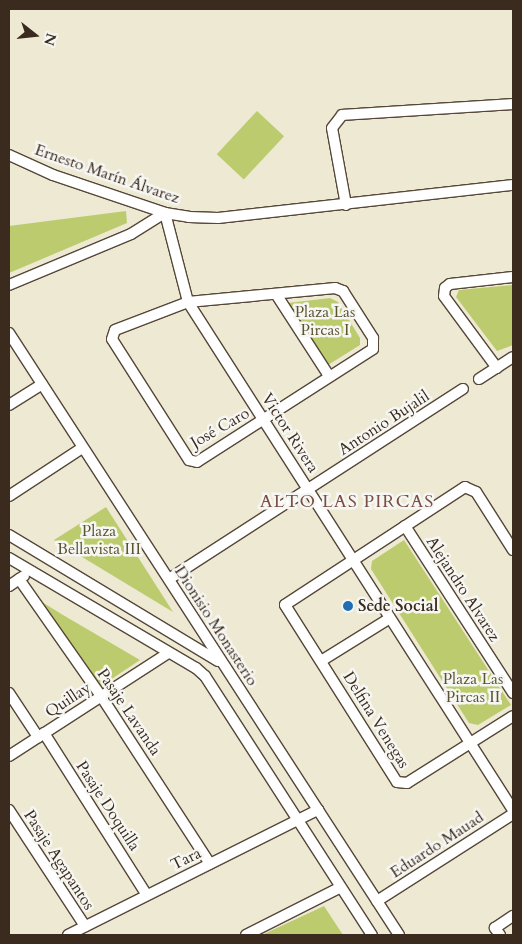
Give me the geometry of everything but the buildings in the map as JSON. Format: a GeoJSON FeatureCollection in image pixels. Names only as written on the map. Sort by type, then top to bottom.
{"type":"FeatureCollection","features":[{"type":"Feature","properties":{"kind":"street"},"geometry":{"type":"LineString","coordinates":[[346,205],[332,128],[342,115],[513,104]]}},
{"type":"Feature","properties":{"kind":"street","name":"Ernesto Marín Álvarez"},"geometry":{"type":"LineString","coordinates":[[9,155],[53,175],[165,213],[218,218],[513,185]]}},
{"type":"Feature","properties":{"kind":"street"},"geometry":{"type":"LineString","coordinates":[[9,285],[131,234],[165,213]]}},
{"type":"Feature","properties":{"kind":"street","name":"Victor Rivera"},"geometry":{"type":"LineString","coordinates":[[165,213],[188,302],[513,810]]}},
{"type":"Feature","properties":{"kind":"street"},"geometry":{"type":"LineString","coordinates":[[497,368],[444,296],[445,288],[450,284],[513,277]]}},
{"type":"Feature","properties":{"kind":"street","name":"José Caro"},"geometry":{"type":"LineString","coordinates":[[335,288],[343,291],[373,338],[373,349],[197,462],[190,460],[112,339],[115,330],[188,302],[335,288]]}},
{"type":"Feature","properties":{"kind":"street"},"geometry":{"type":"LineString","coordinates":[[276,294],[329,376]]}},
{"type":"Feature","properties":{"kind":"street","name":"Dionisio Monasterio"},"geometry":{"type":"LineString","coordinates":[[9,333],[82,448],[169,579],[221,663],[399,935]]}},
{"type":"Feature","properties":{"kind":"street"},"geometry":{"type":"LineString","coordinates":[[479,379],[513,357]]}},
{"type":"Feature","properties":{"kind":"street"},"geometry":{"type":"LineString","coordinates":[[9,405],[42,384]]}},
{"type":"Feature","properties":{"kind":"street","name":"Antonio Bujalil"},"geometry":{"type":"LineString","coordinates":[[169,579],[463,389]]}},
{"type":"Feature","properties":{"kind":"street"},"geometry":{"type":"LineString","coordinates":[[9,496],[82,448]]}},
{"type":"Feature","properties":{"kind":"street","name":"Delfina Venegas"},"geometry":{"type":"LineString","coordinates":[[513,550],[476,492],[465,487],[285,605],[397,782],[407,783],[513,716]]}},
{"type":"Feature","properties":{"kind":"street","name":"Alejandro Alvarez"},"geometry":{"type":"LineString","coordinates":[[405,526],[513,694]]}},
{"type":"Feature","properties":{"kind":"street"},"geometry":{"type":"LineString","coordinates":[[9,535],[221,663]]}},
{"type":"Feature","properties":{"kind":"street"},"geometry":{"type":"LineString","coordinates":[[9,558],[34,570],[205,676],[372,935]]}},
{"type":"Feature","properties":{"kind":"street"},"geometry":{"type":"LineString","coordinates":[[9,586],[34,570]]}},
{"type":"Feature","properties":{"kind":"street","name":"Pasaje Lavanda"},"geometry":{"type":"LineString","coordinates":[[20,579],[101,696],[210,864]]}},
{"type":"Feature","properties":{"kind":"street","name":"Delfina Venegas"},"geometry":{"type":"LineString","coordinates":[[321,661],[390,618]]}},
{"type":"Feature","properties":{"kind":"street","name":"Quillay"},"geometry":{"type":"LineString","coordinates":[[9,756],[168,653]]}},
{"type":"Feature","properties":{"kind":"street","name":"Pasaje Doquilla"},"geometry":{"type":"LineString","coordinates":[[9,693],[41,735],[147,895]]}},
{"type":"Feature","properties":{"kind":"street","name":"Pasaje Agapantos"},"geometry":{"type":"LineString","coordinates":[[9,810],[85,926]]}},
{"type":"Feature","properties":{"kind":"street","name":"Tara"},"geometry":{"type":"LineString","coordinates":[[68,935],[318,810]]}},
{"type":"Feature","properties":{"kind":"street","name":"Eduardo Mauad"},"geometry":{"type":"LineString","coordinates":[[377,901],[513,814]]}},
{"type":"Feature","properties":{"kind":"street"},"geometry":{"type":"LineString","coordinates":[[246,935],[341,888]]}},
{"type":"Feature","properties":{"kind":"street"},"geometry":{"type":"LineString","coordinates":[[500,935],[495,928],[513,916]]}},
{"type":"Feature","properties":{"kind":"green space"},"geometry":{"type":"Polygon","coordinates":[[[257,111],[284,136],[244,179],[217,154],[257,111]]]}},
{"type":"Feature","properties":{"kind":"green space"},"geometry":{"type":"Polygon","coordinates":[[[126,211],[127,223],[9,273],[9,226],[126,211]]]}},
{"type":"Feature","properties":{"kind":"green space"},"geometry":{"type":"Polygon","coordinates":[[[513,285],[513,345],[497,351],[456,297],[459,290],[513,285]]]}},
{"type":"Feature","properties":{"kind":"green space","name":"Plaza Las Pircas I"},"geometry":{"type":"Polygon","coordinates":[[[330,298],[338,302],[360,338],[360,345],[328,365],[288,303],[330,298]]]}},
{"type":"Feature","properties":{"kind":"green space","name":"Plaza Bellavista III"},"geometry":{"type":"Polygon","coordinates":[[[106,507],[159,590],[173,612],[54,540],[106,507]]]}},
{"type":"Feature","properties":{"kind":"green space","name":"Plaza Las Pircas II"},"geometry":{"type":"Polygon","coordinates":[[[404,540],[511,705],[478,725],[469,723],[371,569],[372,561],[404,540]]]}},
{"type":"Feature","properties":{"kind":"green space","name":"Plaza Bellavista III"},"geometry":{"type":"Polygon","coordinates":[[[42,602],[63,615],[140,660],[101,686],[42,602]]]}},
{"type":"Feature","properties":{"kind":"green space"},"geometry":{"type":"Polygon","coordinates":[[[324,906],[343,935],[264,934],[324,906]]]}},
{"type":"Feature","properties":{"kind":"place","name":"Sede Social"},"geometry":{"type":"Point","coordinates":[348,606]}},
{"type":"Feature","properties":{"kind":"district","name":"ALTO LAS PIRCAS"},"geometry":{"type":"Point","coordinates":[347,502]}}]}
